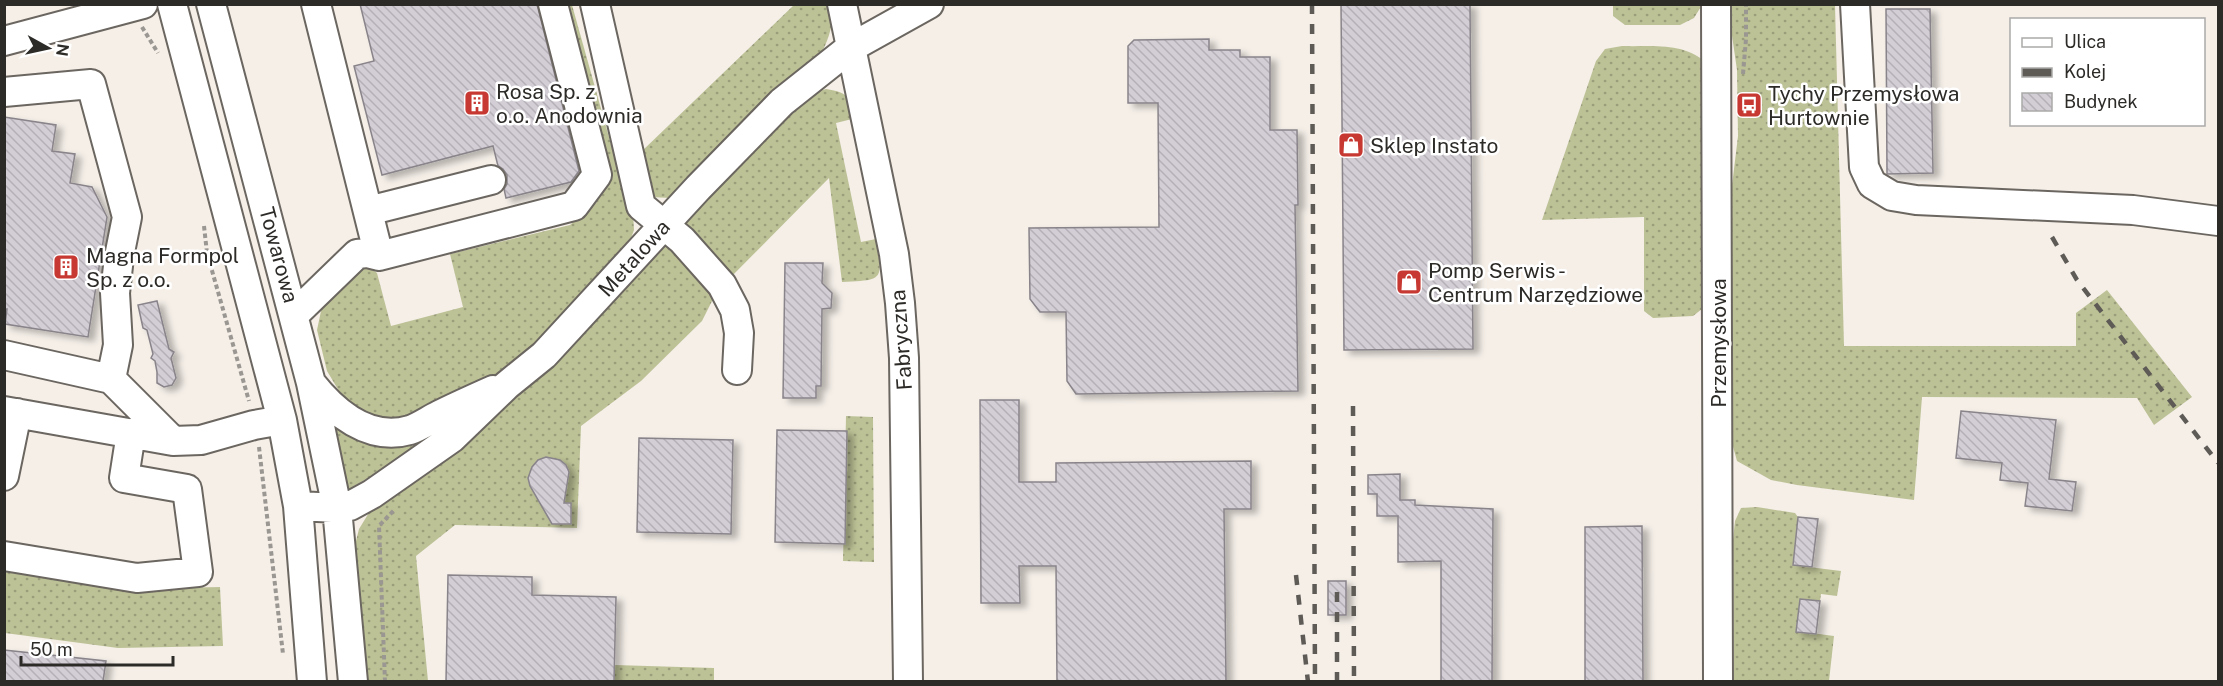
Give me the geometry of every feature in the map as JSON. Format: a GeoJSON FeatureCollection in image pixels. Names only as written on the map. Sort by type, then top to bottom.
{"type":"FeatureCollection","features":[{"type":"Feature","properties":{"kind":"street","name":"Towarowa"},"geometry":{"type":"LineString","coordinates":[[172,4],[282,420],[298,506],[312,681]]}},
{"type":"Feature","properties":{"kind":"street","name":"Towarowa"},"geometry":{"type":"LineString","coordinates":[[211,4],[295,314],[311,383],[337,508],[352,681]]}},
{"type":"Feature","properties":{"kind":"street"},"geometry":{"type":"LineString","coordinates":[[316,4],[379,256]]}},
{"type":"Feature","properties":{"kind":"street"},"geometry":{"type":"LineString","coordinates":[[295,314],[357,254],[367,252],[379,256],[574,207],[597,175],[553,4]]}},
{"type":"Feature","properties":{"kind":"street"},"geometry":{"type":"LineString","coordinates":[[595,4],[641,206],[682,240],[722,285],[735,310],[740,333],[737,370]]}},
{"type":"Feature","properties":{"kind":"street","name":"Fabryczna"},"geometry":{"type":"LineString","coordinates":[[842,4],[894,254],[900,303],[904,358],[908,681]]}},
{"type":"Feature","properties":{"kind":"street","name":"Metalowa"},"geometry":{"type":"LineString","coordinates":[[337,508],[361,501],[452,438],[507,385],[544,355],[698,188],[782,102],[850,48],[929,4]]}},
{"type":"Feature","properties":{"kind":"street","name":"Przemysłowa"},"geometry":{"type":"LineString","coordinates":[[1716,4],[1718,681]]}},
{"type":"Feature","properties":{"kind":"street"},"geometry":{"type":"LineString","coordinates":[[1855,4],[1864,167],[1872,184],[1892,196],[1916,200],[2133,210],[2218,221]]}},
{"type":"Feature","properties":{"kind":"street"},"geometry":{"type":"LineString","coordinates":[[4,41],[140,11]]}},
{"type":"Feature","properties":{"kind":"street"},"geometry":{"type":"LineString","coordinates":[[4,92],[91,84],[127,217],[115,293],[118,345],[111,379]]}},
{"type":"Feature","properties":{"kind":"street"},"geometry":{"type":"LineString","coordinates":[[368,211],[491,180]]}},
{"type":"Feature","properties":{"kind":"street"},"geometry":{"type":"LineString","coordinates":[[4,355],[111,379],[172,441]]}},
{"type":"Feature","properties":{"kind":"street"},"geometry":{"type":"LineString","coordinates":[[311,383],[335,411],[375,430],[391,432],[410,430],[468,401],[507,385]]}},
{"type":"Feature","properties":{"kind":"street"},"geometry":{"type":"LineString","coordinates":[[4,476],[11,412],[172,441],[201,440],[254,425],[282,420]]}},
{"type":"Feature","properties":{"kind":"street"},"geometry":{"type":"LineString","coordinates":[[4,556],[137,578],[198,572],[187,489],[124,478],[131,433]]}},
{"type":"Feature","properties":{"kind":"street"},"geometry":{"type":"LineString","coordinates":[[298,506],[337,508]]}},
{"type":"Feature","properties":{"kind":"path"},"geometry":{"type":"LineString","coordinates":[[1743,74],[1746,4]]}},
{"type":"Feature","properties":{"kind":"path"},"geometry":{"type":"LineString","coordinates":[[140,11],[161,63]]}},
{"type":"Feature","properties":{"kind":"path"},"geometry":{"type":"LineString","coordinates":[[201,218],[207,253],[258,445],[284,658]]}},
{"type":"Feature","properties":{"kind":"green space"},"geometry":{"type":"Polygon","coordinates":[[[559,5],[572,5],[619,173],[633,213],[634,230],[628,246],[554,328],[507,370],[421,416],[387,423],[362,416],[345,401],[327,371],[317,330],[321,311],[329,295],[357,266],[368,266],[377,273],[391,326],[463,307],[450,254],[570,225],[596,203],[603,191],[559,5]]]}},
{"type":"Feature","properties":{"kind":"green space"},"geometry":{"type":"Polygon","coordinates":[[[794,5],[833,5],[830,30],[821,54],[670,198],[651,197],[642,151],[794,5]]]}},
{"type":"Feature","properties":{"kind":"green space"},"geometry":{"type":"Polygon","coordinates":[[[1613,5],[1702,5],[1694,18],[1680,25],[1625,25],[1613,16],[1613,5]]]}},
{"type":"Feature","properties":{"kind":"green space"},"geometry":{"type":"Polygon","coordinates":[[[1730,5],[1835,5],[1844,346],[2076,346],[2076,313],[2107,290],[2192,397],[2154,425],[2137,398],[1922,397],[1914,500],[1771,480],[1737,461],[1732,443],[1730,202],[1738,136],[1737,70],[1730,22],[1730,5]]]}},
{"type":"Feature","properties":{"kind":"green space"},"geometry":{"type":"Polygon","coordinates":[[[1622,46],[1677,48],[1705,62],[1705,297],[1702,309],[1693,316],[1653,318],[1644,311],[1644,217],[1542,220],[1596,61],[1605,49],[1622,46]]]}},
{"type":"Feature","properties":{"kind":"green space"},"geometry":{"type":"Polygon","coordinates":[[[826,89],[844,94],[852,105],[856,118],[836,123],[861,242],[876,239],[880,263],[877,276],[873,279],[842,282],[829,178],[730,278],[684,232],[683,217],[810,94],[826,89]]]}},
{"type":"Feature","properties":{"kind":"green space"},"geometry":{"type":"Polygon","coordinates":[[[664,241],[718,289],[702,321],[641,381],[581,426],[577,528],[455,525],[416,556],[428,681],[362,681],[354,549],[359,529],[370,511],[664,241]]]}},
{"type":"Feature","properties":{"kind":"green space"},"geometry":{"type":"Polygon","coordinates":[[[846,416],[873,417],[874,562],[843,561],[846,416]]]}},
{"type":"Feature","properties":{"kind":"green space"},"geometry":{"type":"Polygon","coordinates":[[[331,420],[442,424],[419,449],[347,490],[331,420]]]}},
{"type":"Feature","properties":{"kind":"green space"},"geometry":{"type":"Polygon","coordinates":[[[1757,507],[1795,513],[1798,517],[1793,565],[1841,571],[1837,596],[1821,594],[1820,601],[1800,599],[1796,631],[1834,636],[1829,681],[1734,682],[1733,540],[1735,521],[1741,508],[1757,507]]]}},
{"type":"Feature","properties":{"kind":"green space"},"geometry":{"type":"Polygon","coordinates":[[[5,572],[128,589],[220,587],[223,646],[118,648],[5,633],[5,572]]]}},
{"type":"Feature","properties":{"kind":"green space"},"geometry":{"type":"Polygon","coordinates":[[[615,665],[714,668],[714,681],[614,681],[615,665]]]}},
{"type":"Feature","properties":{"kind":"building","name":"Rosa Sp. z o.o. Anodownia"},"geometry":{"type":"Polygon","coordinates":[[[360,4],[537,4],[579,171],[571,182],[506,198],[504,189],[507,184],[507,175],[498,166],[493,146],[382,175],[354,66],[374,61],[360,4]]]}},
{"type":"Feature","properties":{"kind":"building"},"geometry":{"type":"Polygon","coordinates":[[[1341,4],[1470,4],[1473,349],[1344,350],[1341,4]]]}},
{"type":"Feature","properties":{"kind":"building"},"geometry":{"type":"Polygon","coordinates":[[[1886,9],[1930,9],[1933,173],[1887,174],[1886,9]]]}},
{"type":"Feature","properties":{"kind":"building"},"geometry":{"type":"Polygon","coordinates":[[[1209,39],[1209,50],[1240,50],[1240,57],[1270,57],[1270,130],[1297,130],[1298,205],[1295,205],[1298,391],[1076,394],[1067,381],[1066,312],[1040,312],[1030,299],[1029,228],[1159,227],[1158,103],[1128,103],[1128,46],[1134,40],[1209,39]]]}},
{"type":"Feature","properties":{"kind":"building"},"geometry":{"type":"Polygon","coordinates":[[[4,117],[56,125],[52,151],[75,154],[70,183],[92,187],[107,217],[88,337],[5,324],[7,309],[4,309],[4,117]]]}},
{"type":"Feature","properties":{"kind":"building"},"geometry":{"type":"Polygon","coordinates":[[[785,263],[823,263],[822,283],[832,293],[831,308],[822,309],[821,386],[816,386],[816,398],[783,398],[785,263]]]}},
{"type":"Feature","properties":{"kind":"building"},"geometry":{"type":"Polygon","coordinates":[[[157,301],[169,349],[174,352],[171,358],[176,378],[172,385],[164,387],[157,383],[155,361],[151,358],[153,354],[147,330],[143,328],[138,305],[157,301]]]}},
{"type":"Feature","properties":{"kind":"building"},"geometry":{"type":"Polygon","coordinates":[[[980,400],[1019,400],[1019,482],[1056,482],[1056,463],[1251,461],[1251,509],[1224,509],[1226,681],[1057,681],[1056,566],[1019,566],[1020,603],[981,603],[980,400]]]}},
{"type":"Feature","properties":{"kind":"building"},"geometry":{"type":"Polygon","coordinates":[[[1961,411],[2056,420],[2049,479],[2076,482],[2072,511],[2025,506],[2028,483],[2000,480],[2002,463],[1956,458],[1961,411]]]}},
{"type":"Feature","properties":{"kind":"building"},"geometry":{"type":"Polygon","coordinates":[[[777,430],[847,431],[845,544],[775,542],[777,430]]]}},
{"type":"Feature","properties":{"kind":"building"},"geometry":{"type":"Polygon","coordinates":[[[639,438],[733,440],[731,534],[637,532],[639,438]]]}},
{"type":"Feature","properties":{"kind":"building"},"geometry":{"type":"Polygon","coordinates":[[[546,457],[560,460],[569,472],[564,503],[571,503],[571,524],[552,524],[530,486],[528,478],[532,467],[538,460],[546,457]]]}},
{"type":"Feature","properties":{"kind":"building"},"geometry":{"type":"Polygon","coordinates":[[[1400,474],[1400,500],[1415,500],[1415,505],[1493,509],[1492,681],[1441,681],[1441,561],[1398,562],[1398,516],[1377,516],[1377,494],[1368,494],[1368,475],[1400,474]]]}},
{"type":"Feature","properties":{"kind":"building"},"geometry":{"type":"Polygon","coordinates":[[[1798,517],[1818,519],[1812,567],[1793,565],[1798,517]]]}},
{"type":"Feature","properties":{"kind":"building"},"geometry":{"type":"Polygon","coordinates":[[[1642,526],[1643,681],[1585,681],[1585,527],[1642,526]]]}},
{"type":"Feature","properties":{"kind":"building"},"geometry":{"type":"Polygon","coordinates":[[[448,575],[532,577],[532,595],[616,597],[614,681],[446,681],[448,575]]]}},
{"type":"Feature","properties":{"kind":"building"},"geometry":{"type":"Polygon","coordinates":[[[1328,581],[1346,581],[1346,615],[1328,615],[1328,581]]]}},
{"type":"Feature","properties":{"kind":"building"},"geometry":{"type":"Polygon","coordinates":[[[1800,599],[1820,601],[1816,634],[1796,632],[1800,599]]]}},
{"type":"Feature","properties":{"kind":"building"},"geometry":{"type":"Polygon","coordinates":[[[4,650],[106,661],[103,681],[4,681],[4,650]]]}},
{"type":"Feature","properties":{"kind":"railway"},"geometry":{"type":"LineString","coordinates":[[1312,4],[1315,682]]}},
{"type":"Feature","properties":{"kind":"railway"},"geometry":{"type":"LineString","coordinates":[[2052,237],[2077,280],[2218,463]]}},
{"type":"Feature","properties":{"kind":"railway"},"geometry":{"type":"LineString","coordinates":[[1353,406],[1354,682]]}},
{"type":"Feature","properties":{"kind":"railway"},"geometry":{"type":"LineString","coordinates":[[1296,575],[1308,682]]}},
{"type":"Feature","properties":{"kind":"railway"},"geometry":{"type":"LineString","coordinates":[[1337,590],[1337,682]]}},
{"type":"Feature","properties":{"kind":"place","name":"Rosa Sp. z o.o. Anodownia"},"geometry":{"type":"Point","coordinates":[477,103]}},
{"type":"Feature","properties":{"kind":"place","name":"Tychy Przemysłowa Hurtownie"},"geometry":{"type":"Point","coordinates":[1749,105]}},
{"type":"Feature","properties":{"kind":"place","name":"Sklep Instato"},"geometry":{"type":"Point","coordinates":[1351,145]}},
{"type":"Feature","properties":{"kind":"place","name":"Magna Formpol Sp. z o.o."},"geometry":{"type":"Point","coordinates":[66,267]}},
{"type":"Feature","properties":{"kind":"place","name":"Pomp Serwis - Centrum Narzędziowe"},"geometry":{"type":"Point","coordinates":[1409,282]}}]}
